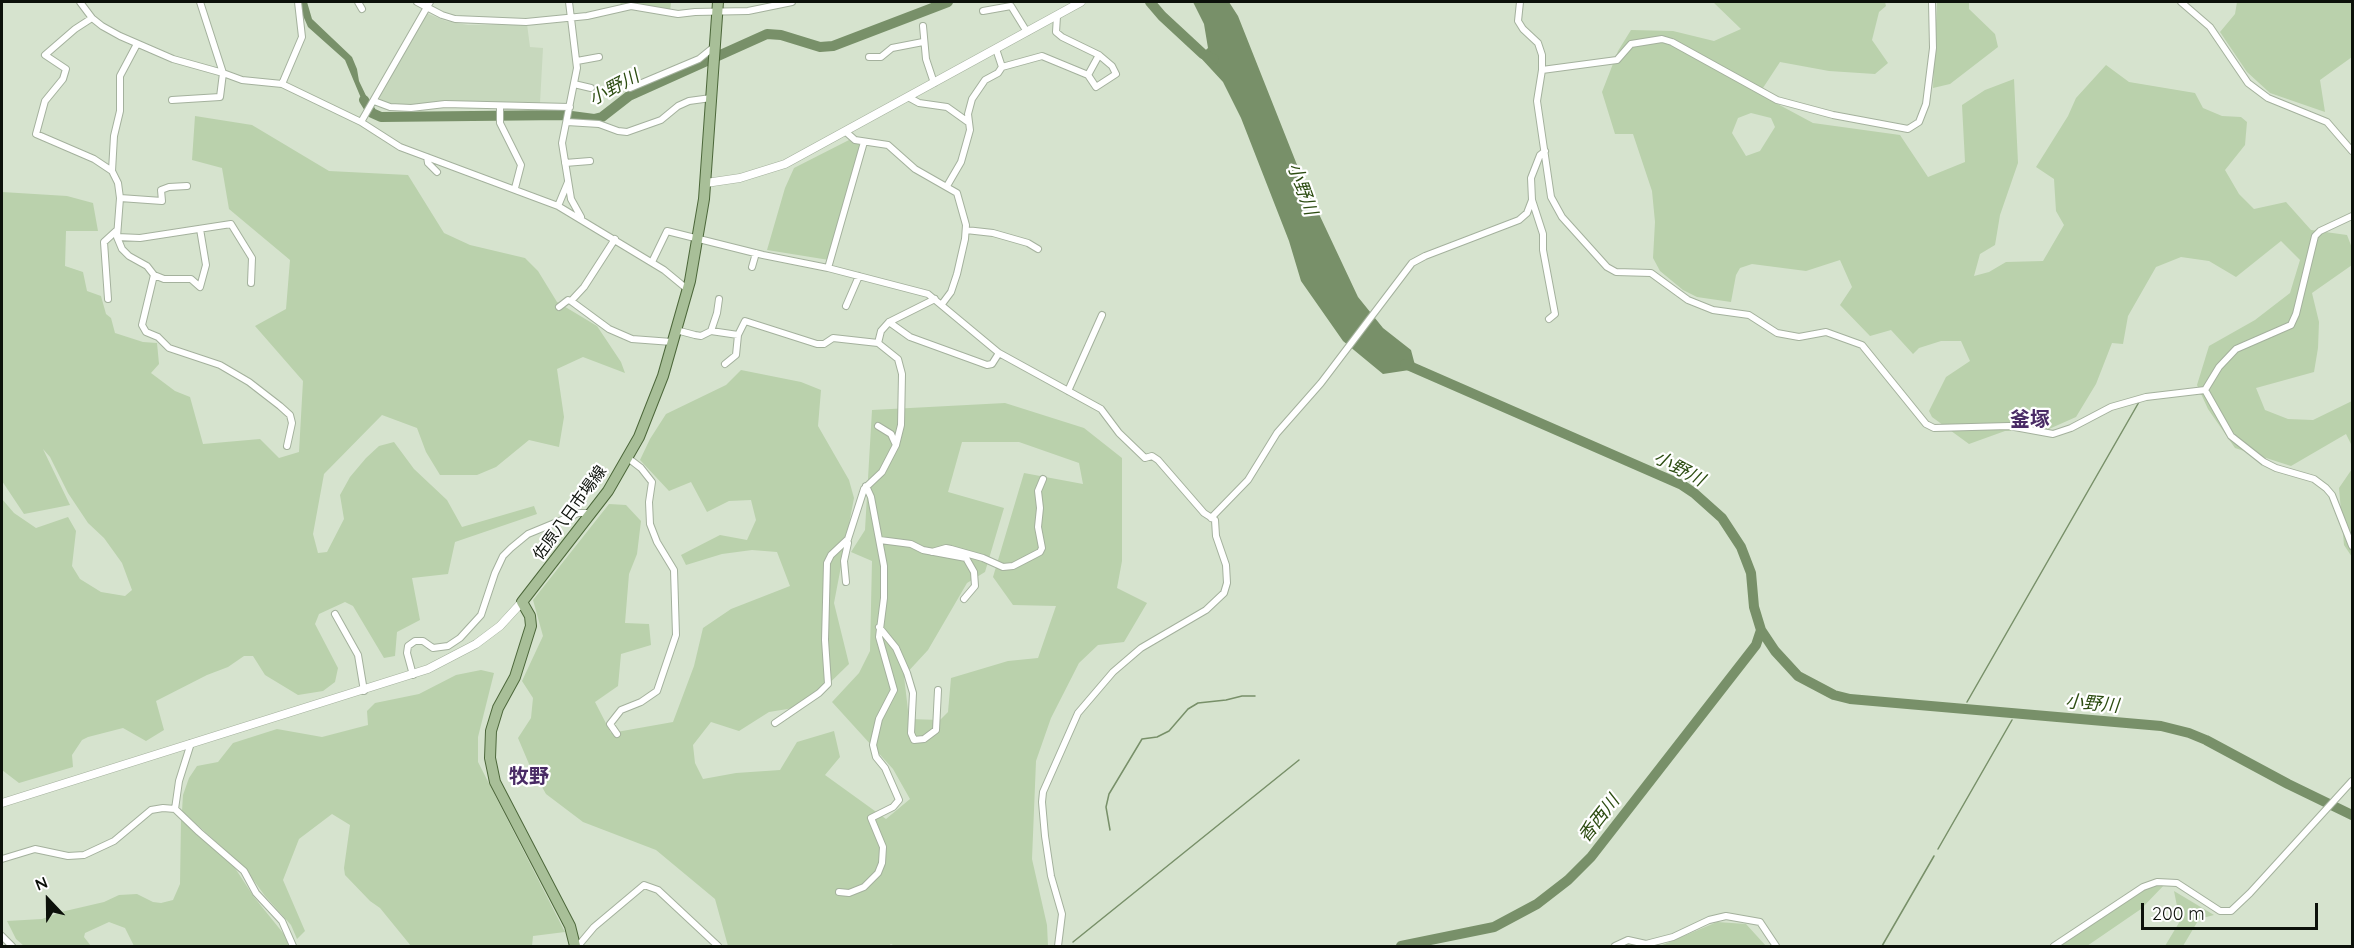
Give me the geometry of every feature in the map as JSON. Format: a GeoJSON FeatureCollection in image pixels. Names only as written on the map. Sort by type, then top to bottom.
{"type":"FeatureCollection","features":[{"type":"Feature","properties":{"kind":"main road"},"geometry":{"type":"LineString","coordinates":[[715,46],[718,6]]}},
{"type":"Feature","properties":{"kind":"main road","name":"佐原八日市場線"},"geometry":{"type":"LineString","coordinates":[[522,602],[591,515],[628,458],[639,437],[663,376],[687,289],[698,238],[706,183],[715,46]]}},
{"type":"Feature","properties":{"kind":"main road"},"geometry":{"type":"LineString","coordinates":[[522,602],[530,616],[531,626],[515,677],[494,720],[489,745],[490,758],[495,782],[570,926],[577,946]]}},
{"type":"Feature","properties":{"kind":"street"},"geometry":{"type":"LineString","coordinates":[[80,2],[92,18],[102,26],[137,44],[173,59],[242,80],[282,84],[361,122],[393,144],[558,206],[652,262],[687,289]]}},
{"type":"Feature","properties":{"kind":"street"},"geometry":{"type":"LineString","coordinates":[[172,100],[220,97],[223,73],[200,2]]}},
{"type":"Feature","properties":{"kind":"street"},"geometry":{"type":"LineString","coordinates":[[282,84],[302,37],[298,2]]}},
{"type":"Feature","properties":{"kind":"street"},"geometry":{"type":"LineString","coordinates":[[358,2],[362,9]]}},
{"type":"Feature","properties":{"kind":"street"},"geometry":{"type":"LineString","coordinates":[[417,2],[429,5],[442,15],[467,20],[526,22],[570,18],[630,6],[678,14],[718,6],[759,9],[792,2]]}},
{"type":"Feature","properties":{"kind":"street"},"geometry":{"type":"LineString","coordinates":[[569,2],[576,61],[574,84],[562,143],[571,199],[584,221]]}},
{"type":"Feature","properties":{"kind":"street"},"geometry":{"type":"LineString","coordinates":[[706,183],[740,178],[773,169],[846,132],[1081,2]]}},
{"type":"Feature","properties":{"kind":"street"},"geometry":{"type":"LineString","coordinates":[[1520,2],[1518,21],[1540,48],[1542,70],[1537,101],[1551,197],[1558,211],[1612,271],[1652,273],[1688,300],[1713,310],[1749,315],[1777,333],[1798,337],[1826,332],[1862,345],[1926,424],[1934,428],[2009,426],[2053,434],[2072,428],[2111,406],[2146,397],[2205,390]]}},
{"type":"Feature","properties":{"kind":"street"},"geometry":{"type":"LineString","coordinates":[[1542,70],[1617,60],[1631,44],[1662,39],[1672,42],[1777,100],[1833,115],[1908,129],[1919,122],[1926,104],[1933,48],[1932,2]]}},
{"type":"Feature","properties":{"kind":"street"},"geometry":{"type":"LineString","coordinates":[[2181,2],[2210,27],[2248,83],[2268,98],[2327,122],[2352,151]]}},
{"type":"Feature","properties":{"kind":"street"},"geometry":{"type":"LineString","coordinates":[[361,122],[429,5]]}},
{"type":"Feature","properties":{"kind":"street"},"geometry":{"type":"LineString","coordinates":[[984,11],[1011,6],[1027,32]]}},
{"type":"Feature","properties":{"kind":"street"},"geometry":{"type":"LineString","coordinates":[[947,186],[961,162],[970,130],[968,114],[972,99],[985,80],[998,73],[1002,67],[1035,56],[1042,56],[1088,75],[1096,87],[1116,74],[1113,66],[1099,55],[1056,32],[1057,16]]}},
{"type":"Feature","properties":{"kind":"street"},"geometry":{"type":"LineString","coordinates":[[92,18],[75,29],[45,55],[66,69],[63,79],[45,101],[36,134],[93,159],[112,171]]}},
{"type":"Feature","properties":{"kind":"street"},"geometry":{"type":"LineString","coordinates":[[923,26],[923,42],[934,83]]}},
{"type":"Feature","properties":{"kind":"street"},"geometry":{"type":"LineString","coordinates":[[869,57],[881,57],[892,48],[923,42]]}},
{"type":"Feature","properties":{"kind":"street"},"geometry":{"type":"LineString","coordinates":[[137,44],[120,76],[120,111],[114,136],[112,171],[118,183],[120,198],[117,234],[122,249],[129,256],[147,266],[154,275],[164,279],[191,279],[200,287],[206,265],[200,229]]}},
{"type":"Feature","properties":{"kind":"street"},"geometry":{"type":"LineString","coordinates":[[630,88],[699,59],[715,46]]}},
{"type":"Feature","properties":{"kind":"street"},"geometry":{"type":"LineString","coordinates":[[996,49],[1002,67]]}},
{"type":"Feature","properties":{"kind":"street"},"geometry":{"type":"LineString","coordinates":[[1088,75],[1099,55]]}},
{"type":"Feature","properties":{"kind":"street"},"geometry":{"type":"LineString","coordinates":[[576,61],[599,57]]}},
{"type":"Feature","properties":{"kind":"street"},"geometry":{"type":"LineString","coordinates":[[574,84],[591,88]]}},
{"type":"Feature","properties":{"kind":"street"},"geometry":{"type":"LineString","coordinates":[[908,97],[919,103],[947,107],[968,122]]}},
{"type":"Feature","properties":{"kind":"street"},"geometry":{"type":"LineString","coordinates":[[567,122],[599,124],[627,132],[661,120],[678,106],[689,101],[712,98]]}},
{"type":"Feature","properties":{"kind":"street"},"geometry":{"type":"LineString","coordinates":[[373,104],[411,108],[445,104],[570,107]]}},
{"type":"Feature","properties":{"kind":"street"},"geometry":{"type":"LineString","coordinates":[[500,106],[500,123],[521,165],[515,189]]}},
{"type":"Feature","properties":{"kind":"street"},"geometry":{"type":"LineString","coordinates":[[846,132],[855,140],[888,145],[915,170],[957,193],[966,230],[957,274],[951,292],[942,304]]}},
{"type":"Feature","properties":{"kind":"street"},"geometry":{"type":"LineString","coordinates":[[828,268],[864,142]]}},
{"type":"Feature","properties":{"kind":"street"},"geometry":{"type":"LineString","coordinates":[[1545,151],[1540,155],[1531,178],[1532,200],[1543,234],[1543,250],[1555,314],[1549,319]]}},
{"type":"Feature","properties":{"kind":"street"},"geometry":{"type":"LineString","coordinates":[[427,157],[428,163],[437,172]]}},
{"type":"Feature","properties":{"kind":"street"},"geometry":{"type":"LineString","coordinates":[[565,163],[590,160]]}},
{"type":"Feature","properties":{"kind":"street"},"geometry":{"type":"LineString","coordinates":[[558,206],[568,182]]}},
{"type":"Feature","properties":{"kind":"street"},"geometry":{"type":"LineString","coordinates":[[120,198],[162,201],[161,190],[187,186]]}},
{"type":"Feature","properties":{"kind":"street"},"geometry":{"type":"LineString","coordinates":[[1211,518],[1248,480],[1277,433],[1321,383],[1416,260],[1519,220],[1527,213],[1532,200]]}},
{"type":"Feature","properties":{"kind":"street"},"geometry":{"type":"LineString","coordinates":[[2205,390],[2219,367],[2236,349],[2291,325],[2296,314],[2315,236],[2320,231],[2352,216]]}},
{"type":"Feature","properties":{"kind":"street"},"geometry":{"type":"LineString","coordinates":[[108,299],[104,242],[117,234],[140,238],[231,224],[252,258],[251,283]]}},
{"type":"Feature","properties":{"kind":"street"},"geometry":{"type":"LineString","coordinates":[[966,230],[993,233],[1028,243],[1038,249]]}},
{"type":"Feature","properties":{"kind":"street"},"geometry":{"type":"LineString","coordinates":[[652,262],[667,231],[828,268],[928,294],[999,353],[1101,409],[1119,433],[1145,458],[1152,456],[1158,460],[1204,513],[1215,520],[1216,536],[1226,565],[1227,583],[1224,593],[1206,610],[1141,648],[1113,672],[1078,713],[1043,792],[1042,802],[1051,876],[1062,914],[1058,946]]}},
{"type":"Feature","properties":{"kind":"street"},"geometry":{"type":"LineString","coordinates":[[558,307],[568,300],[571,301],[584,287],[615,239]]}},
{"type":"Feature","properties":{"kind":"street"},"geometry":{"type":"LineString","coordinates":[[752,267],[756,253]]}},
{"type":"Feature","properties":{"kind":"street"},"geometry":{"type":"LineString","coordinates":[[154,275],[142,325],[146,332],[158,337],[169,348],[220,365],[249,382],[280,406],[290,416],[292,423],[287,446]]}},
{"type":"Feature","properties":{"kind":"street"},"geometry":{"type":"LineString","coordinates":[[846,306],[859,276]]}},
{"type":"Feature","properties":{"kind":"street"},"geometry":{"type":"LineString","coordinates":[[711,331],[717,313],[718,299]]}},
{"type":"Feature","properties":{"kind":"street"},"geometry":{"type":"LineString","coordinates":[[878,343],[881,331],[890,322],[935,299]]}},
{"type":"Feature","properties":{"kind":"street"},"geometry":{"type":"LineString","coordinates":[[571,301],[609,329],[632,339],[672,342]]}},
{"type":"Feature","properties":{"kind":"street"},"geometry":{"type":"LineString","coordinates":[[1068,391],[1102,315]]}},
{"type":"Feature","properties":{"kind":"street"},"geometry":{"type":"LineString","coordinates":[[724,364],[736,355],[738,335],[745,321],[821,345],[833,338],[878,343],[893,354],[901,367],[901,425],[896,445],[882,472],[862,493],[844,561],[846,582]]}},
{"type":"Feature","properties":{"kind":"street"},"geometry":{"type":"LineString","coordinates":[[890,322],[910,337],[987,365],[992,364],[999,353]]}},
{"type":"Feature","properties":{"kind":"street"},"geometry":{"type":"LineString","coordinates":[[675,330],[701,336],[711,331],[738,335]]}},
{"type":"Feature","properties":{"kind":"street"},"geometry":{"type":"LineString","coordinates":[[2205,390],[2231,436],[2264,462],[2276,468],[2314,479],[2326,488],[2332,495],[2352,546]]}},
{"type":"Feature","properties":{"kind":"street"},"geometry":{"type":"LineString","coordinates":[[878,426],[891,434],[896,445]]}},
{"type":"Feature","properties":{"kind":"street"},"geometry":{"type":"LineString","coordinates":[[617,734],[610,724],[621,710],[641,702],[657,691],[676,635],[674,570],[657,542],[650,524],[649,502],[652,482],[641,468],[628,458]]}},
{"type":"Feature","properties":{"kind":"street"},"geometry":{"type":"LineString","coordinates":[[932,552],[951,549],[983,558],[1003,567],[1013,566],[1040,552],[1042,548],[1038,527],[1040,508],[1038,491],[1043,479]]}},
{"type":"Feature","properties":{"kind":"street"},"geometry":{"type":"LineString","coordinates":[[839,892],[849,892],[864,887],[878,873],[882,862],[883,847],[871,818],[893,807],[899,800],[885,768],[876,757],[873,745],[879,719],[894,690],[881,646],[879,627],[885,577],[880,540],[867,486]]}},
{"type":"Feature","properties":{"kind":"street"},"geometry":{"type":"LineString","coordinates":[[413,675],[407,653],[408,646],[415,641],[423,641],[433,648],[448,646],[460,638],[481,615],[495,573],[503,556],[511,548],[528,534],[578,513],[591,515]]}},
{"type":"Feature","properties":{"kind":"street"},"geometry":{"type":"LineString","coordinates":[[775,723],[819,693],[828,684],[825,647],[827,563],[831,555],[848,539]]}},
{"type":"Feature","properties":{"kind":"street"},"geometry":{"type":"LineString","coordinates":[[880,540],[911,544],[932,552],[966,558],[974,572],[975,586],[964,599]]}},
{"type":"Feature","properties":{"kind":"street"},"geometry":{"type":"LineString","coordinates":[[2,803],[413,675],[477,644],[500,626],[522,602]]}},
{"type":"Feature","properties":{"kind":"street"},"geometry":{"type":"LineString","coordinates":[[335,614],[358,655],[364,691]]}},
{"type":"Feature","properties":{"kind":"street"},"geometry":{"type":"LineString","coordinates":[[879,627],[896,648],[907,673],[913,693],[911,733],[914,740],[924,740],[936,730],[938,690]]}},
{"type":"Feature","properties":{"kind":"street"},"geometry":{"type":"LineString","coordinates":[[175,809],[191,743]]}},
{"type":"Feature","properties":{"kind":"street"},"geometry":{"type":"LineString","coordinates":[[2054,946],[2143,887],[2157,882],[2176,883],[2220,910],[2231,911],[2352,781]]}},
{"type":"Feature","properties":{"kind":"street"},"geometry":{"type":"LineString","coordinates":[[2,859],[35,849],[68,856],[84,855],[114,841],[151,810],[175,809],[244,871],[256,893],[282,921],[293,946]]}},
{"type":"Feature","properties":{"kind":"street"},"geometry":{"type":"LineString","coordinates":[[577,946],[594,927],[644,885],[658,890],[718,946]]}},
{"type":"Feature","properties":{"kind":"street"},"geometry":{"type":"LineString","coordinates":[[1615,946],[1628,940],[1646,944],[1673,937],[1709,920],[1726,916],[1760,922],[1776,946]]}},
{"type":"Feature","properties":{"kind":"street"},"geometry":{"type":"LineString","coordinates":[[2,936],[12,946]]}},
{"type":"Feature","properties":{"kind":"shaded area"},"geometry":{"type":"Polygon","coordinates":[[[620,2],[695,2],[671,3],[670,12],[636,3],[621,6],[620,2]]]}},
{"type":"Feature","properties":{"kind":"shaded area"},"geometry":{"type":"Polygon","coordinates":[[[1713,2],[1885,2],[1886,6],[1879,12],[1872,40],[1888,63],[1875,74],[1829,71],[1780,62],[1759,94],[1813,123],[1900,135],[1928,177],[1965,162],[1962,105],[1985,90],[2014,79],[2018,163],[2000,215],[1995,245],[1980,254],[1974,276],[1989,272],[2006,262],[2043,261],[2064,225],[2056,211],[2054,179],[2036,167],[2068,116],[2076,98],[2106,65],[2129,82],[2195,93],[2203,108],[2222,116],[2241,117],[2247,122],[2245,145],[2225,170],[2239,194],[2254,209],[2286,202],[2311,230],[2347,235],[2352,248],[2352,265],[2312,293],[2319,322],[2314,372],[2256,388],[2265,410],[2288,419],[2313,420],[2352,401],[2352,446],[2346,434],[2291,466],[2235,448],[2208,409],[2197,385],[2209,346],[2255,320],[2290,293],[2300,260],[2281,241],[2236,277],[2209,261],[2181,257],[2156,267],[2128,316],[2123,344],[2112,343],[2096,384],[2076,417],[2049,429],[2005,431],[1969,444],[1932,417],[1929,411],[1946,377],[1970,361],[1961,341],[1941,341],[1919,348],[1913,354],[1891,330],[1870,336],[1840,305],[1852,287],[1840,260],[1806,271],[1752,264],[1740,268],[1736,275],[1731,302],[1697,297],[1683,290],[1660,271],[1653,258],[1655,222],[1652,191],[1633,134],[1615,134],[1602,92],[1618,51],[1631,30],[1673,31],[1714,41],[1741,29],[1713,2]],[[1751,113],[1738,118],[1732,133],[1746,156],[1760,151],[1775,127],[1771,118],[1751,113]]]}},
{"type":"Feature","properties":{"kind":"shaded area"},"geometry":{"type":"Polygon","coordinates":[[[1937,2],[1969,2],[1969,9],[1995,34],[1998,47],[1950,84],[1933,88],[1937,2]]]}},
{"type":"Feature","properties":{"kind":"shaded area"},"geometry":{"type":"Polygon","coordinates":[[[2237,2],[2352,2],[2352,57],[2320,80],[2325,112],[2270,93],[2247,72],[2220,32],[2235,14],[2237,2]]]}},
{"type":"Feature","properties":{"kind":"shaded area"},"geometry":{"type":"Polygon","coordinates":[[[426,13],[446,21],[468,25],[527,24],[530,47],[543,48],[540,103],[444,103],[411,106],[390,105],[378,100],[426,13]]]}},
{"type":"Feature","properties":{"kind":"shaded area"},"geometry":{"type":"Polygon","coordinates":[[[195,116],[252,125],[329,171],[408,175],[444,233],[470,245],[525,258],[538,271],[557,302],[597,326],[621,362],[625,373],[583,357],[557,369],[564,417],[559,447],[529,440],[496,467],[477,475],[440,475],[426,452],[417,428],[382,415],[324,474],[313,534],[318,553],[327,552],[344,519],[340,495],[350,477],[379,446],[394,442],[414,469],[447,500],[462,527],[534,506],[537,514],[455,542],[448,574],[412,578],[420,620],[397,632],[395,656],[384,658],[353,606],[345,602],[319,614],[315,624],[338,668],[335,682],[323,691],[298,695],[265,675],[253,656],[244,656],[228,667],[156,701],[164,730],[146,741],[123,728],[88,737],[82,740],[72,755],[73,767],[19,783],[2,770],[2,499],[14,513],[36,528],[68,517],[76,531],[72,566],[80,579],[101,592],[125,596],[132,590],[122,563],[104,538],[88,523],[68,493],[50,457],[43,449],[70,505],[24,514],[2,481],[2,192],[67,196],[93,203],[98,231],[66,231],[65,266],[83,272],[87,291],[101,296],[115,333],[143,342],[157,343],[159,364],[151,373],[175,391],[190,397],[203,444],[260,439],[279,458],[299,452],[303,381],[255,326],[286,309],[290,260],[229,209],[222,168],[192,160],[195,116]]]}},
{"type":"Feature","properties":{"kind":"shaded area"},"geometry":{"type":"Polygon","coordinates":[[[849,140],[862,145],[829,260],[767,250],[785,188],[794,168],[849,140]]]}},
{"type":"Feature","properties":{"kind":"shaded area"},"geometry":{"type":"Polygon","coordinates":[[[741,370],[801,382],[821,390],[818,426],[849,480],[854,498],[834,603],[849,664],[806,706],[769,712],[739,731],[711,722],[693,745],[695,763],[703,779],[736,773],[780,770],[797,742],[834,731],[840,757],[825,775],[886,819],[910,799],[893,769],[832,702],[859,673],[870,651],[872,561],[851,552],[865,530],[872,410],[1005,403],[1084,428],[1122,458],[1122,561],[1117,588],[1147,603],[1124,642],[1098,645],[1079,663],[1051,718],[1036,761],[1032,859],[1047,925],[1048,946],[895,946],[891,944],[888,946],[728,946],[715,899],[656,850],[583,822],[546,794],[518,738],[531,718],[533,698],[522,681],[543,636],[533,600],[609,504],[626,505],[641,521],[637,554],[629,574],[625,623],[649,624],[651,645],[621,654],[618,686],[595,702],[611,733],[673,722],[694,666],[703,628],[731,609],[790,586],[777,552],[752,550],[722,554],[686,565],[681,555],[720,535],[747,540],[756,520],[751,500],[729,501],[707,512],[691,482],[669,491],[640,460],[666,414],[726,385],[741,370]],[[962,442],[948,492],[1004,508],[985,572],[967,583],[928,650],[904,676],[909,719],[940,720],[948,712],[951,678],[1008,661],[1038,658],[1056,606],[1013,605],[993,577],[1024,473],[1083,484],[1079,463],[1019,442],[962,442]]]}},
{"type":"Feature","properties":{"kind":"shaded area"},"geometry":{"type":"Polygon","coordinates":[[[2352,469],[2352,557],[2344,545],[2339,488],[2352,469]]]}},
{"type":"Feature","properties":{"kind":"shaded area"},"geometry":{"type":"Polygon","coordinates":[[[481,670],[494,673],[478,737],[478,762],[565,932],[533,936],[532,946],[411,946],[380,908],[345,875],[350,825],[332,814],[299,839],[283,880],[305,931],[297,939],[291,925],[265,896],[244,867],[182,811],[183,795],[189,778],[197,766],[218,762],[233,743],[277,729],[322,737],[368,725],[367,711],[375,703],[419,694],[456,675],[481,670]]]}},
{"type":"Feature","properties":{"kind":"shaded area"},"geometry":{"type":"Polygon","coordinates":[[[181,820],[233,865],[254,897],[287,938],[288,946],[134,946],[125,928],[109,922],[85,933],[84,937],[91,946],[24,946],[16,939],[7,921],[42,919],[104,902],[119,895],[137,894],[153,902],[161,903],[173,900],[180,884],[181,820]]]}},
{"type":"Feature","properties":{"kind":"shaded area"},"geometry":{"type":"Polygon","coordinates":[[[2167,882],[2141,909],[2087,946],[2054,946],[2143,887],[2167,882]]]}},
{"type":"Feature","properties":{"kind":"shaded area"},"geometry":{"type":"Polygon","coordinates":[[[2174,891],[2214,915],[2199,919],[2183,946],[2165,946],[2180,921],[2174,891]]]}},
{"type":"Feature","properties":{"kind":"shaded area"},"geometry":{"type":"Polygon","coordinates":[[[1717,922],[1746,924],[1766,946],[1660,946],[1717,922]]]}},
{"type":"Feature","properties":{"kind":"water"},"geometry":{"type":"Polygon","coordinates":[[[301,2],[307,2],[312,19],[352,57],[359,81],[370,104],[366,110],[345,60],[308,27],[301,11],[301,2]]]}},
{"type":"Feature","properties":{"kind":"water"},"geometry":{"type":"Polygon","coordinates":[[[1193,2],[1229,2],[1238,16],[1303,180],[1358,297],[1383,328],[1411,350],[1416,369],[1383,374],[1343,341],[1301,281],[1289,241],[1241,118],[1223,82],[1199,56],[1208,48],[1204,24],[1193,2]]]}},
{"type":"Feature","properties":{"kind":"waterway","name":"小野川"},"geometry":{"type":"LineString","coordinates":[[364,100],[372,113],[381,117],[564,115],[594,119],[602,117],[629,96],[767,34],[781,35],[820,47],[833,46],[948,2]]}},
{"type":"Feature","properties":{"kind":"waterway","name":"小野川"},"geometry":{"type":"LineString","coordinates":[[1150,2],[1203,54],[1214,59]]}},
{"type":"Feature","properties":{"kind":"waterway","name":"小野川"},"geometry":{"type":"LineString","coordinates":[[1405,364],[1682,485],[1694,493],[1722,518],[1741,547],[1751,573],[1754,607],[1761,630],[1775,651],[1798,676],[1834,695],[1850,699],[2161,726],[2206,740],[2352,815]]}},
{"type":"Feature","properties":{"kind":"waterway"},"geometry":{"type":"LineString","coordinates":[[1967,702],[2139,402]]}},
{"type":"Feature","properties":{"kind":"waterway","name":"香西川"},"geometry":{"type":"LineString","coordinates":[[1401,946],[1494,927],[1537,904],[1568,880],[1591,857],[1756,645],[1761,630]]}},
{"type":"Feature","properties":{"kind":"waterway"},"geometry":{"type":"LineString","coordinates":[[1110,830],[1106,807],[1109,794],[1142,739],[1157,737],[1169,731],[1188,709],[1198,703],[1255,696]]}},
{"type":"Feature","properties":{"kind":"waterway"},"geometry":{"type":"LineString","coordinates":[[1938,849],[2012,720]]}},
{"type":"Feature","properties":{"kind":"waterway"},"geometry":{"type":"LineString","coordinates":[[1073,942],[1299,760]]}},
{"type":"Feature","properties":{"kind":"waterway"},"geometry":{"type":"LineString","coordinates":[[1882,946],[1934,856]]}},
{"type":"Feature","properties":{"kind":"district","name":"釜塚"},"geometry":{"type":"Point","coordinates":[2030,420]}},
{"type":"Feature","properties":{"kind":"district","name":"牧野"},"geometry":{"type":"Point","coordinates":[529,777]}}]}
